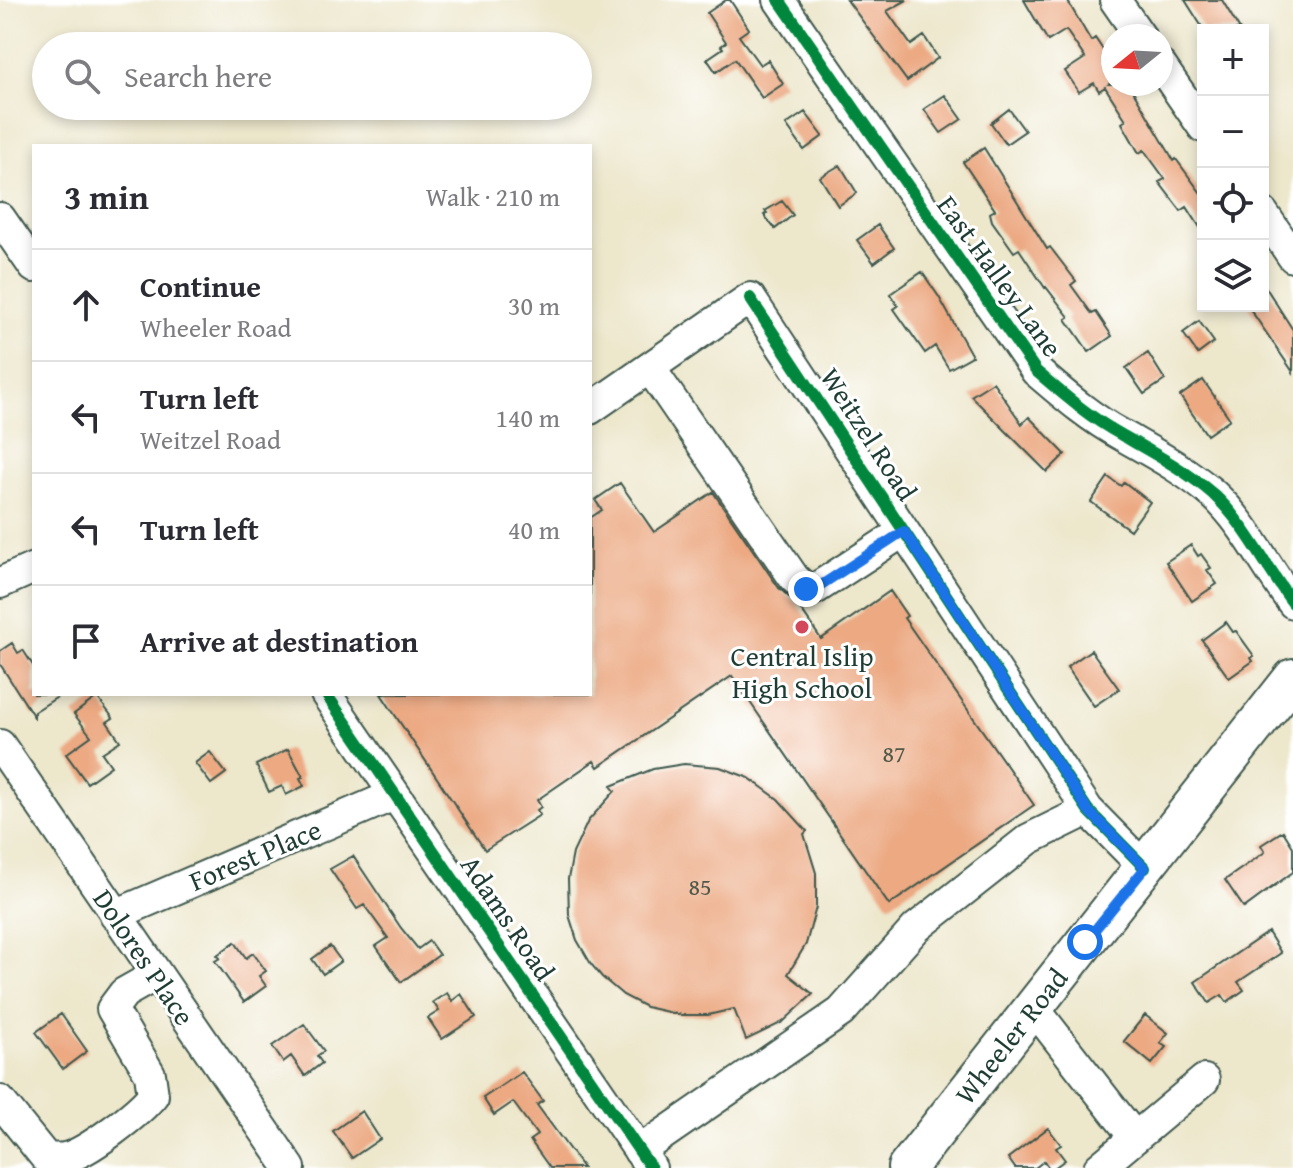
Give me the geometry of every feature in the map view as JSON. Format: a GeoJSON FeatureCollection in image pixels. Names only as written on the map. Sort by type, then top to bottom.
{"type":"FeatureCollection","features":[{"type":"Feature","properties":{"kind":"main road","name":"Wheeler Road"},"geometry":{"type":"LineString","coordinates":[[907,1168],[1293,678]]}},
{"type":"Feature","properties":{"kind":"street","name":"East Halley Lane"},"geometry":{"type":"LineString","coordinates":[[779,0],[1036,371],[1076,405],[1118,433],[1170,461],[1215,496],[1251,541],[1293,603]]}},
{"type":"Feature","properties":{"kind":"street"},"geometry":{"type":"LineString","coordinates":[[1115,0],[1132,24]]}},
{"type":"Feature","properties":{"kind":"street"},"geometry":{"type":"LineString","coordinates":[[1173,83],[1197,118]]}},
{"type":"Feature","properties":{"kind":"street"},"geometry":{"type":"LineString","coordinates":[[0,218],[32,264]]}},
{"type":"Feature","properties":{"kind":"street"},"geometry":{"type":"LineString","coordinates":[[1269,222],[1293,257]]}},
{"type":"Feature","properties":{"kind":"street","name":"Weitzel Road"},"geometry":{"type":"LineString","coordinates":[[650,368],[750,298],[1088,810],[1145,868]]}},
{"type":"Feature","properties":{"kind":"street"},"geometry":{"type":"LineString","coordinates":[[592,408],[650,368],[794,578],[806,589],[815,589],[904,531]]}},
{"type":"Feature","properties":{"kind":"street"},"geometry":{"type":"LineString","coordinates":[[0,583],[32,569]]}},
{"type":"Feature","properties":{"kind":"street","name":"Adams Road"},"geometry":{"type":"LineString","coordinates":[[327,696],[645,1160]]}},
{"type":"Feature","properties":{"kind":"street","name":"Dolores Place"},"geometry":{"type":"LineString","coordinates":[[0,745],[290,1168]]}},
{"type":"Feature","properties":{"kind":"street","name":"Forest Place"},"geometry":{"type":"LineString","coordinates":[[115,915],[394,795]]}},
{"type":"Feature","properties":{"kind":"street"},"geometry":{"type":"LineString","coordinates":[[645,1160],[841,1012],[916,928],[1029,839],[1088,810]]}},
{"type":"Feature","properties":{"kind":"street"},"geometry":{"type":"LineString","coordinates":[[0,1101],[46,1158],[65,1158],[121,1125],[145,1106],[153,1095],[150,1074],[112,1009],[124,993],[156,975]]}},
{"type":"Feature","properties":{"kind":"street"},"geometry":{"type":"LineString","coordinates":[[1033,1007],[1135,1138]]}},
{"type":"Feature","properties":{"kind":"street"},"geometry":{"type":"LineString","coordinates":[[1099,1168],[1204,1080]]}},
{"type":"Feature","properties":{"kind":"building"},"geometry":{"type":"Polygon","coordinates":[[[730,0],[749,29],[739,36],[760,65],[768,60],[783,84],[762,98],[735,59],[716,72],[707,59],[723,48],[721,46],[726,42],[707,13],[730,0]]]}},
{"type":"Feature","properties":{"kind":"building"},"geometry":{"type":"Polygon","coordinates":[[[847,0],[907,0],[887,11],[911,45],[924,36],[938,58],[907,81],[847,0]]]}},
{"type":"Feature","properties":{"kind":"building"},"geometry":{"type":"Polygon","coordinates":[[[1024,0],[1067,0],[1091,41],[1095,38],[1101,47],[1101,90],[1094,83],[1079,92],[1065,71],[1085,58],[1066,30],[1048,41],[1024,0]]]}},
{"type":"Feature","properties":{"kind":"building"},"geometry":{"type":"Polygon","coordinates":[[[1185,0],[1222,0],[1236,24],[1200,24],[1185,0]]]}},
{"type":"Feature","properties":{"kind":"building"},"geometry":{"type":"Polygon","coordinates":[[[945,95],[962,119],[941,133],[924,109],[945,95]]]}},
{"type":"Feature","properties":{"kind":"building"},"geometry":{"type":"Polygon","coordinates":[[[1111,96],[1136,96],[1174,161],[1176,159],[1197,188],[1197,223],[1187,207],[1181,211],[1159,182],[1165,179],[1144,150],[1139,153],[1122,123],[1126,120],[1111,96]]]}},
{"type":"Feature","properties":{"kind":"building"},"geometry":{"type":"Polygon","coordinates":[[[1009,109],[1025,131],[1006,144],[991,123],[1009,109]]]}},
{"type":"Feature","properties":{"kind":"building"},"geometry":{"type":"Polygon","coordinates":[[[805,112],[823,136],[804,150],[786,125],[805,112]]]}},
{"type":"Feature","properties":{"kind":"building"},"geometry":{"type":"Polygon","coordinates":[[[984,148],[1047,249],[1050,247],[1076,281],[1071,285],[1092,314],[1096,312],[1112,336],[1089,352],[1066,319],[1069,317],[1019,249],[1014,252],[992,221],[990,213],[995,210],[963,162],[984,148]]]}},
{"type":"Feature","properties":{"kind":"building"},"geometry":{"type":"Polygon","coordinates":[[[840,165],[857,193],[838,206],[820,177],[840,165]]]}},
{"type":"Feature","properties":{"kind":"building"},"geometry":{"type":"Polygon","coordinates":[[[782,201],[793,215],[775,229],[764,215],[767,213],[765,211],[782,201]]]}},
{"type":"Feature","properties":{"kind":"building"},"geometry":{"type":"Polygon","coordinates":[[[878,225],[894,248],[874,263],[857,240],[878,225]]]}},
{"type":"Feature","properties":{"kind":"building"},"geometry":{"type":"Polygon","coordinates":[[[922,272],[972,356],[949,369],[935,346],[925,353],[894,309],[898,306],[890,294],[922,272]]]}},
{"type":"Feature","properties":{"kind":"building"},"geometry":{"type":"Polygon","coordinates":[[[1269,292],[1293,330],[1293,372],[1252,312],[1269,312],[1269,292]]]}},
{"type":"Feature","properties":{"kind":"building"},"geometry":{"type":"Polygon","coordinates":[[[1199,321],[1214,342],[1198,354],[1183,333],[1199,321]]]}},
{"type":"Feature","properties":{"kind":"building"},"geometry":{"type":"Polygon","coordinates":[[[1148,353],[1165,380],[1144,394],[1126,368],[1148,353]]]}},
{"type":"Feature","properties":{"kind":"building"},"geometry":{"type":"Polygon","coordinates":[[[1203,380],[1230,419],[1207,435],[1180,396],[1203,380]]]}},
{"type":"Feature","properties":{"kind":"building"},"geometry":{"type":"Polygon","coordinates":[[[993,382],[1022,424],[1029,417],[1065,454],[1047,472],[971,396],[993,382]]]}},
{"type":"Feature","properties":{"kind":"building"},"geometry":{"type":"Polygon","coordinates":[[[1108,477],[1121,486],[1124,482],[1150,502],[1130,530],[1091,502],[1108,477]]]}},
{"type":"Feature","properties":{"kind":"building"},"geometry":{"type":"Polygon","coordinates":[[[620,483],[654,532],[713,492],[779,588],[797,604],[821,639],[890,591],[907,616],[904,618],[1034,805],[889,905],[732,676],[598,767],[594,761],[537,800],[541,807],[537,810],[540,815],[485,850],[382,696],[592,696],[592,517],[602,510],[595,500],[620,483]]]}},
{"type":"Feature","properties":{"kind":"building"},"geometry":{"type":"Polygon","coordinates":[[[1191,545],[1211,568],[1207,570],[1217,584],[1192,601],[1166,562],[1191,545]]]}},
{"type":"Feature","properties":{"kind":"building"},"geometry":{"type":"Polygon","coordinates":[[[1226,622],[1254,656],[1251,658],[1253,661],[1229,678],[1202,640],[1226,622]]]}},
{"type":"Feature","properties":{"kind":"building"},"geometry":{"type":"Polygon","coordinates":[[[12,643],[18,653],[23,650],[32,664],[32,696],[59,696],[34,712],[34,717],[0,664],[0,651],[12,643]]]}},
{"type":"Feature","properties":{"kind":"building"},"geometry":{"type":"Polygon","coordinates":[[[1091,650],[1119,689],[1094,706],[1067,667],[1091,650]]]}},
{"type":"Feature","properties":{"kind":"building"},"geometry":{"type":"Polygon","coordinates":[[[97,697],[113,718],[107,722],[120,741],[102,753],[111,766],[87,783],[66,754],[91,736],[74,714],[97,697]]]}},
{"type":"Feature","properties":{"kind":"building"},"geometry":{"type":"Polygon","coordinates":[[[288,749],[303,777],[300,778],[304,786],[286,795],[282,786],[269,792],[256,765],[288,749]]]}},
{"type":"Feature","properties":{"kind":"building"},"geometry":{"type":"Polygon","coordinates":[[[210,752],[226,773],[211,784],[195,763],[210,752]]]}},
{"type":"Feature","properties":{"kind":"building"},"geometry":{"type":"Polygon","coordinates":[[[684,764],[720,767],[749,778],[778,799],[807,831],[804,834],[816,873],[816,907],[806,944],[788,974],[813,994],[783,1022],[746,1040],[734,1009],[708,1015],[681,1015],[646,1007],[623,995],[591,964],[577,940],[569,915],[568,879],[573,853],[588,821],[615,791],[611,786],[653,769],[684,764]]]}},
{"type":"Feature","properties":{"kind":"building"},"geometry":{"type":"Polygon","coordinates":[[[1283,831],[1293,847],[1293,872],[1244,908],[1225,880],[1265,852],[1261,845],[1283,831]]]}},
{"type":"Feature","properties":{"kind":"building"},"geometry":{"type":"Polygon","coordinates":[[[353,856],[418,949],[429,941],[439,955],[401,982],[376,946],[388,938],[364,905],[357,909],[330,869],[353,856]]]}},
{"type":"Feature","properties":{"kind":"building"},"geometry":{"type":"Polygon","coordinates":[[[1268,932],[1281,953],[1238,982],[1244,990],[1227,1002],[1222,995],[1209,1003],[1195,982],[1268,932]]]}},
{"type":"Feature","properties":{"kind":"building"},"geometry":{"type":"Polygon","coordinates":[[[235,942],[246,958],[253,953],[266,971],[259,976],[266,986],[244,1002],[215,961],[220,958],[217,955],[235,942]]]}},
{"type":"Feature","properties":{"kind":"building"},"geometry":{"type":"Polygon","coordinates":[[[330,946],[341,961],[323,974],[312,959],[330,946]]]}},
{"type":"Feature","properties":{"kind":"building"},"geometry":{"type":"Polygon","coordinates":[[[447,993],[452,1001],[461,994],[476,1017],[442,1039],[428,1018],[439,1011],[433,1002],[447,993]]]}},
{"type":"Feature","properties":{"kind":"building"},"geometry":{"type":"Polygon","coordinates":[[[61,1014],[87,1051],[63,1069],[36,1032],[61,1014]]]}},
{"type":"Feature","properties":{"kind":"building"},"geometry":{"type":"Polygon","coordinates":[[[1145,1015],[1168,1033],[1160,1043],[1166,1047],[1152,1064],[1124,1041],[1145,1015]]]}},
{"type":"Feature","properties":{"kind":"building"},"geometry":{"type":"Polygon","coordinates":[[[304,1024],[324,1051],[317,1056],[322,1063],[305,1076],[291,1056],[283,1062],[272,1046],[304,1024]]]}},
{"type":"Feature","properties":{"kind":"building"},"geometry":{"type":"Polygon","coordinates":[[[522,1072],[543,1101],[537,1105],[583,1168],[550,1168],[530,1140],[537,1135],[513,1102],[494,1115],[483,1098],[522,1072]]]}},
{"type":"Feature","properties":{"kind":"building"},"geometry":{"type":"Polygon","coordinates":[[[362,1111],[380,1139],[352,1158],[333,1131],[362,1111]]]}},
{"type":"Feature","properties":{"kind":"building"},"geometry":{"type":"Polygon","coordinates":[[[1048,1128],[1061,1145],[1056,1148],[1065,1160],[1054,1168],[1049,1168],[1044,1161],[1035,1168],[1015,1168],[1008,1158],[1048,1128]]]}},
{"type":"Feature","properties":{"kind":"cycle path"},"geometry":{"type":"LineString","coordinates":[[779,0],[1036,371],[1076,405],[1180,469],[1213,494],[1246,532],[1293,603]]}},
{"type":"Feature","properties":{"kind":"cycle path"},"geometry":{"type":"LineString","coordinates":[[750,298],[1088,810],[1145,868]]}},
{"type":"Feature","properties":{"kind":"cycle path"},"geometry":{"type":"LineString","coordinates":[[327,696],[651,1168]]}},
{"type":"Feature","properties":{"kind":"place","name":"Central Islip High School"},"geometry":{"type":"Point","coordinates":[802,627]}},
{"type":"Feature","properties":{"kind":"route"},"geometry":{"type":"LineString","coordinates":[[806,589],[815,589],[904,531],[1088,810],[1145,868],[1085,942]]}}]}
